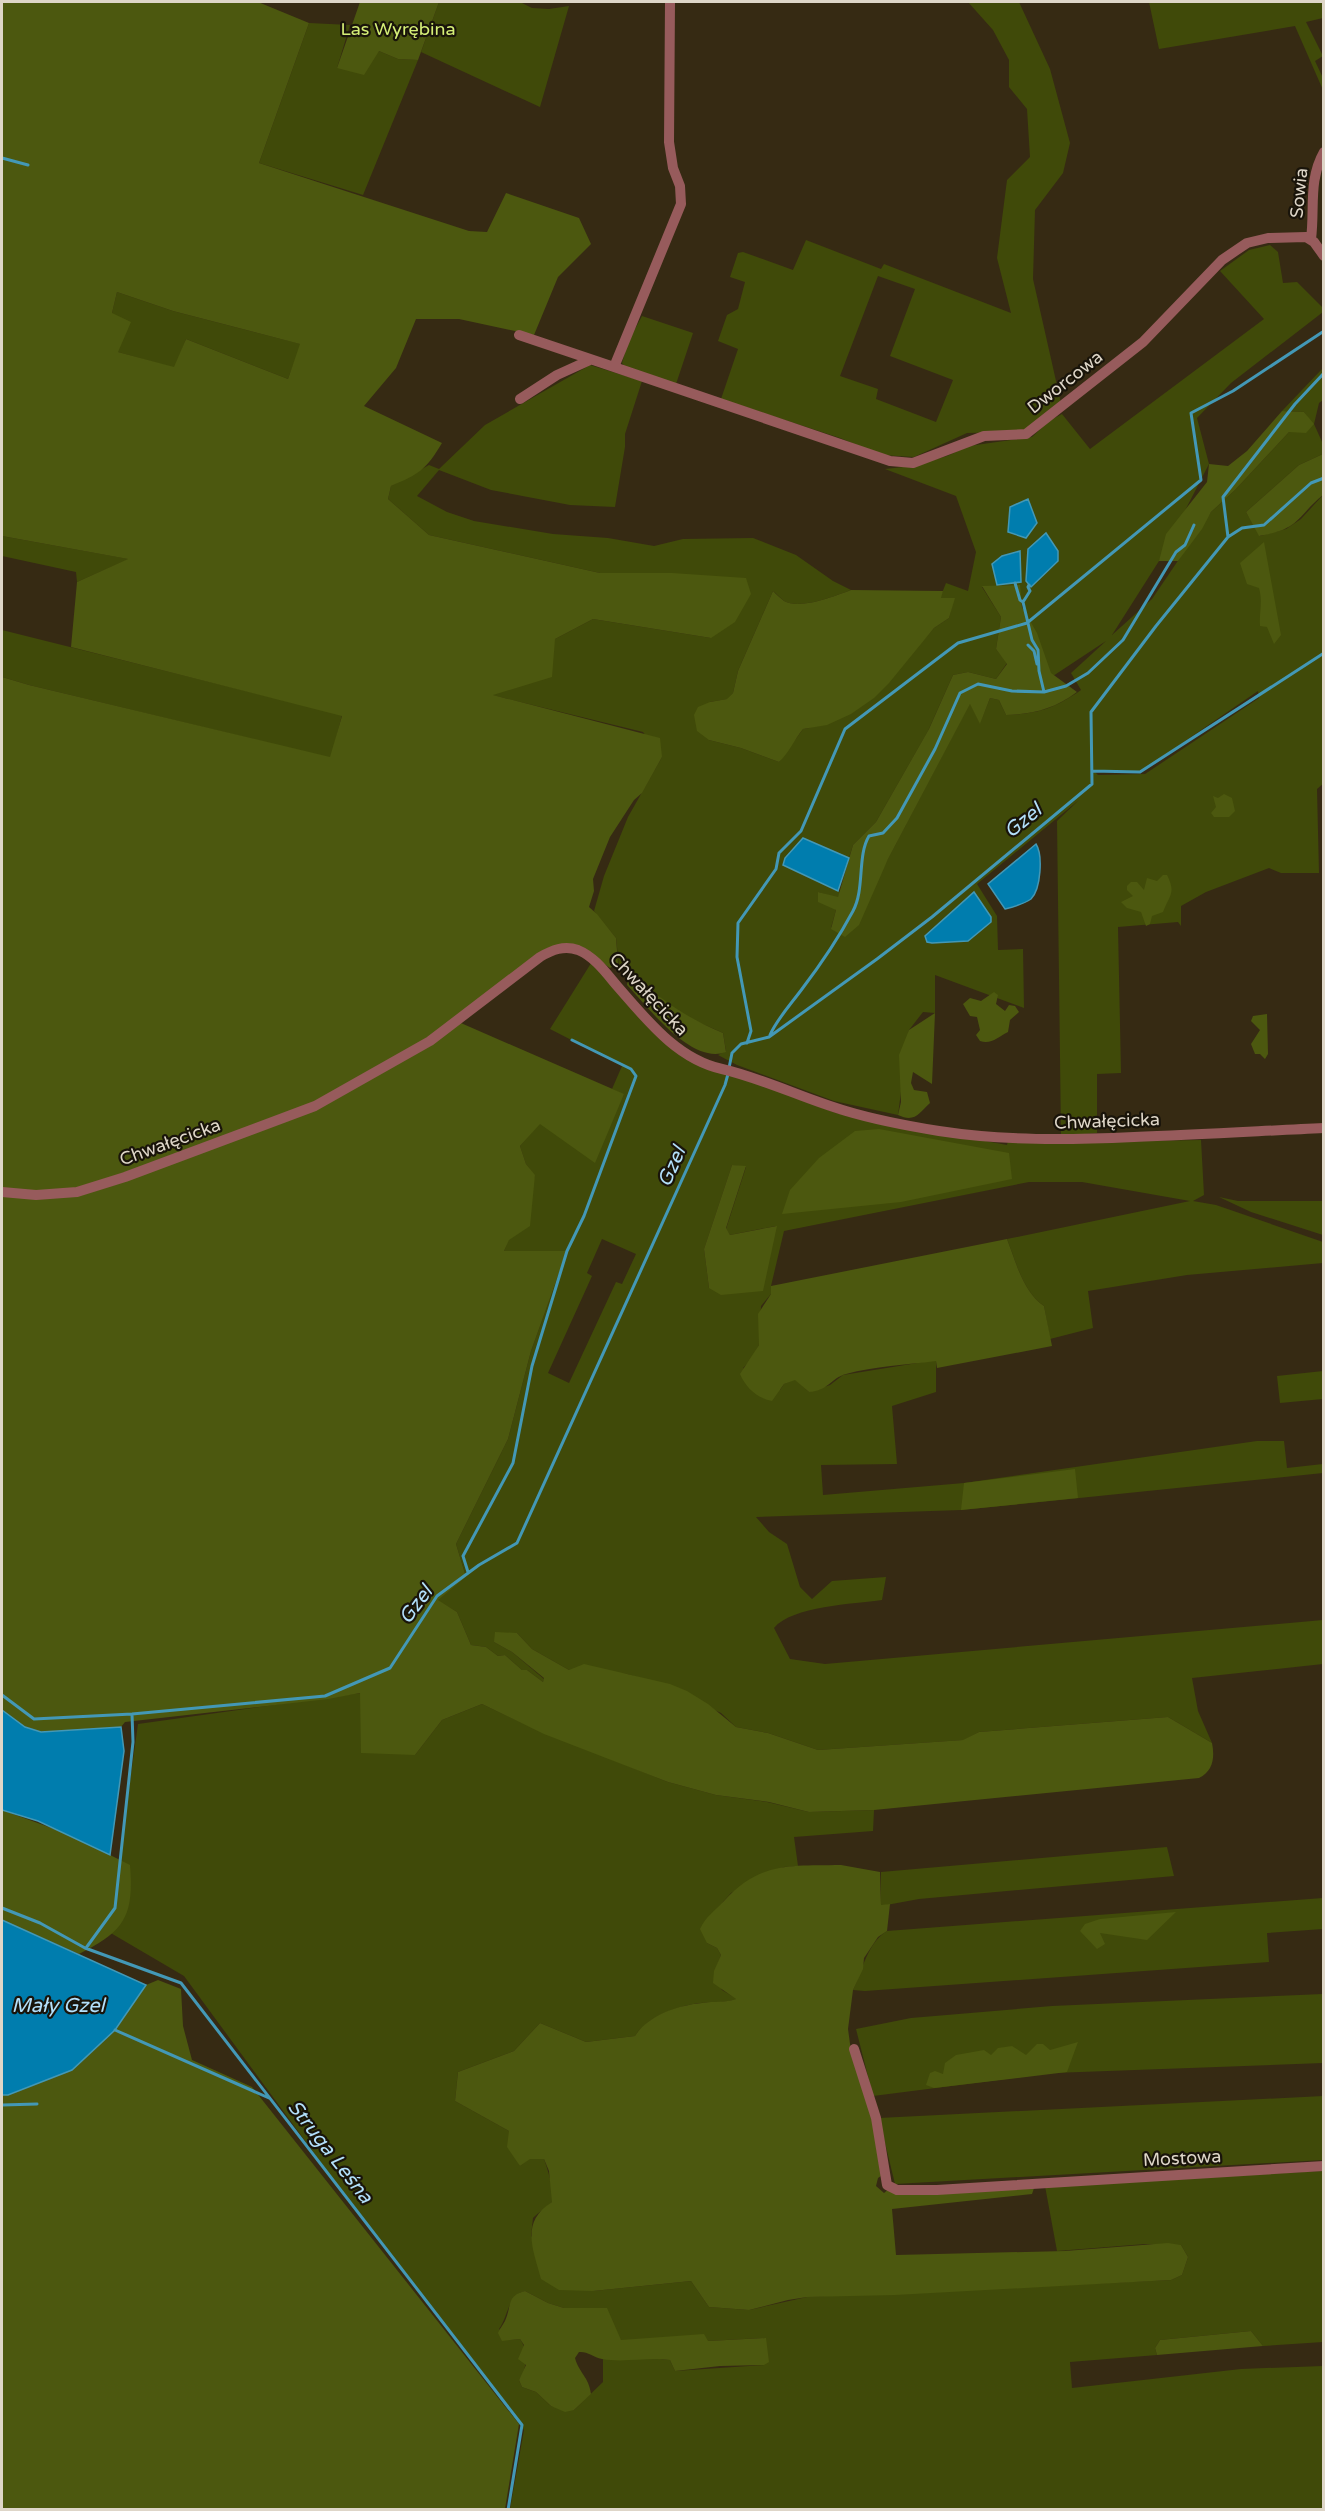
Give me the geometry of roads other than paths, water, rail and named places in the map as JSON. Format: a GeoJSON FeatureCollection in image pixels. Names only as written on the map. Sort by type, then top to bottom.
{"type":"FeatureCollection","features":[{"type":"Feature","properties":{"kind":"street"},"geometry":{"type":"LineString","coordinates":[[614,367],[681,204],[680,186],[673,168],[669,142],[670,2]]}},
{"type":"Feature","properties":{"kind":"street","name":"Sowia"},"geometry":{"type":"LineString","coordinates":[[1311,239],[1313,189],[1317,166],[1323,152]]}},
{"type":"Feature","properties":{"kind":"street","name":"Dworcowa"},"geometry":{"type":"LineString","coordinates":[[519,335],[890,461],[914,463],[984,436],[1026,434],[1143,342],[1222,260],[1247,243],[1268,238],[1300,236],[1311,239]]}},
{"type":"Feature","properties":{"kind":"street"},"geometry":{"type":"LineString","coordinates":[[1311,239],[1323,256]]}},
{"type":"Feature","properties":{"kind":"street"},"geometry":{"type":"LineString","coordinates":[[520,399],[557,375],[590,360]]}},
{"type":"Feature","properties":{"kind":"street","name":"Chwałęcicka"},"geometry":{"type":"LineString","coordinates":[[2,1192],[36,1195],[77,1192],[125,1177],[315,1106],[430,1041],[540,957],[559,949],[572,949],[588,956],[602,968],[645,1018],[679,1050],[694,1059],[770,1082],[847,1112],[940,1131],[999,1138],[1068,1140],[1323,1128]]}},
{"type":"Feature","properties":{"kind":"street","name":"Mostowa"},"geometry":{"type":"LineString","coordinates":[[855,2049],[876,2118],[887,2185],[897,2190],[912,2191],[1323,2166]]}},
{"type":"Feature","properties":{"kind":"water"},"geometry":{"type":"Polygon","coordinates":[[[1028,499],[1037,523],[1026,538],[1008,532],[1010,507],[1028,499]]]}},
{"type":"Feature","properties":{"kind":"water"},"geometry":{"type":"Polygon","coordinates":[[[1046,533],[1058,551],[1058,561],[1031,587],[1026,581],[1028,549],[1046,533]]]}},
{"type":"Feature","properties":{"kind":"water"},"geometry":{"type":"Polygon","coordinates":[[[1020,551],[1021,582],[997,585],[992,564],[1002,556],[1020,551]]]}},
{"type":"Feature","properties":{"kind":"water"},"geometry":{"type":"Polygon","coordinates":[[[803,838],[849,858],[838,891],[783,865],[785,858],[803,838]]]}},
{"type":"Feature","properties":{"kind":"water"},"geometry":{"type":"Polygon","coordinates":[[[1036,844],[1040,856],[1037,888],[1031,899],[1005,909],[988,884],[1036,844]]]}},
{"type":"Feature","properties":{"kind":"water"},"geometry":{"type":"Polygon","coordinates":[[[974,892],[991,917],[991,922],[968,941],[927,942],[925,936],[974,892]]]}},
{"type":"Feature","properties":{"kind":"water"},"geometry":{"type":"Polygon","coordinates":[[[2,1710],[25,1727],[41,1732],[121,1727],[124,1751],[110,1855],[38,1821],[2,1810],[2,1710]]]}},
{"type":"Feature","properties":{"kind":"water","name":"Mały Gzel"},"geometry":{"type":"Polygon","coordinates":[[[2,1920],[146,1985],[115,2030],[72,2070],[8,2095],[2,2095],[2,1920]]]}},
{"type":"Feature","properties":{"kind":"waterway"},"geometry":{"type":"LineString","coordinates":[[2,158],[28,165]]}},
{"type":"Feature","properties":{"kind":"waterway"},"geometry":{"type":"LineString","coordinates":[[747,1043],[751,1031],[737,957],[738,923],[776,869],[779,853],[801,831],[845,729],[958,643],[1027,623],[1201,480],[1191,413],[1233,391],[1324,331]]}},
{"type":"Feature","properties":{"kind":"waterway"},"geometry":{"type":"LineString","coordinates":[[1228,537],[1223,497],[1295,404],[1324,373]]}},
{"type":"Feature","properties":{"kind":"waterway","name":"Gzel"},"geometry":{"type":"LineString","coordinates":[[729,1068],[732,1053],[741,1044],[769,1037],[877,959],[932,917],[1092,784],[1091,712],[1156,626],[1228,537],[1242,528],[1264,525],[1311,483],[1324,478]]}},
{"type":"Feature","properties":{"kind":"waterway"},"geometry":{"type":"LineString","coordinates":[[770,1035],[780,1017],[823,961],[853,911],[859,893],[865,844],[869,836],[883,833],[897,818],[935,749],[960,693],[978,684],[1012,691],[1044,692],[1066,686],[1088,673],[1123,640],[1176,552],[1185,545],[1194,525]]}},
{"type":"Feature","properties":{"kind":"waterway"},"geometry":{"type":"LineString","coordinates":[[1015,583],[1020,600],[1023,602]]}},
{"type":"Feature","properties":{"kind":"waterway"},"geometry":{"type":"LineString","coordinates":[[1029,585],[1030,591],[1023,602],[1032,640],[1038,650],[1039,671]]}},
{"type":"Feature","properties":{"kind":"waterway"},"geometry":{"type":"LineString","coordinates":[[1028,645],[1034,651],[1037,664]]}},
{"type":"Feature","properties":{"kind":"waterway"},"geometry":{"type":"LineString","coordinates":[[1092,771],[1140,772],[1324,653]]}},
{"type":"Feature","properties":{"kind":"waterway"},"geometry":{"type":"LineString","coordinates":[[1039,671],[1044,692]]}},
{"type":"Feature","properties":{"kind":"waterway"},"geometry":{"type":"LineString","coordinates":[[468,1572],[463,1556],[513,1463],[532,1366],[567,1251],[584,1216],[636,1076],[631,1069],[572,1040]]}},
{"type":"Feature","properties":{"kind":"waterway","name":"Gzel"},"geometry":{"type":"LineString","coordinates":[[2,1695],[34,1719],[132,1714],[325,1696],[390,1668],[437,1596],[479,1565],[517,1543],[728,1074]]}},
{"type":"Feature","properties":{"kind":"waterway"},"geometry":{"type":"LineString","coordinates":[[86,1948],[115,1908],[133,1742],[132,1714]]}},
{"type":"Feature","properties":{"kind":"waterway","name":"Struga Leśna"},"geometry":{"type":"LineString","coordinates":[[2,1908],[40,1923],[85,1948],[181,1983],[522,2425],[508,2510]]}},
{"type":"Feature","properties":{"kind":"waterway"},"geometry":{"type":"LineString","coordinates":[[115,2030],[269,2098]]}},
{"type":"Feature","properties":{"kind":"waterway"},"geometry":{"type":"LineString","coordinates":[[2,2105],[37,2104]]}},
{"type":"Feature","properties":{"kind":"park label","name":"Las Wyrębina"},"geometry":{"type":"Point","coordinates":[398,29]}}]}
